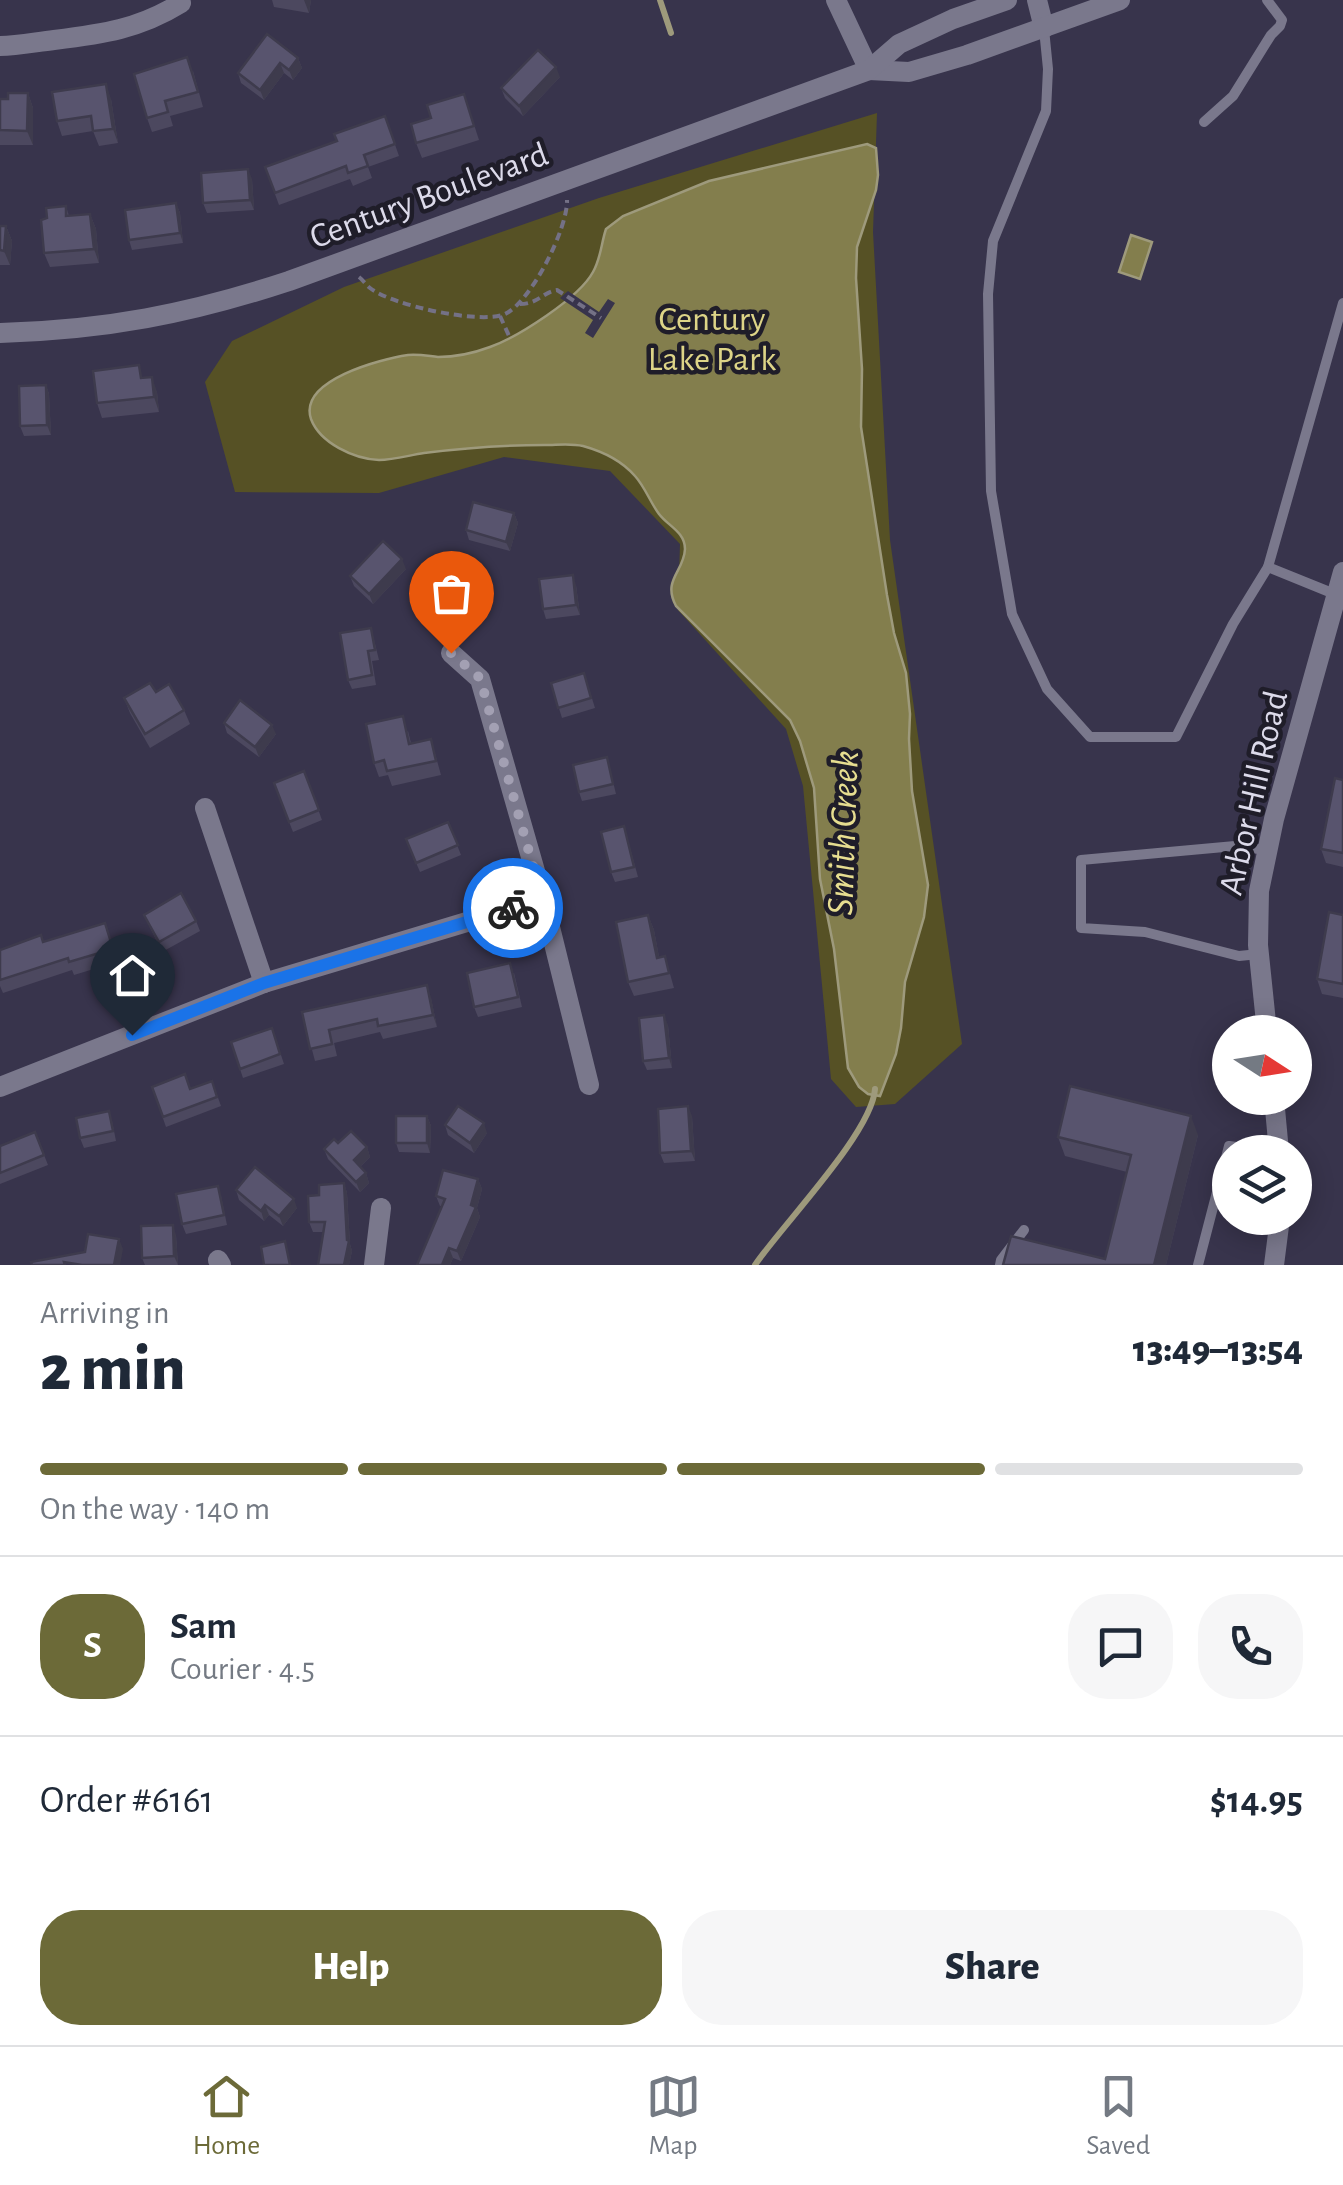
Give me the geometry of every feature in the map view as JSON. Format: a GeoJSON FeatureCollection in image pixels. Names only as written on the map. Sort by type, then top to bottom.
{"type":"FeatureCollection","features":[{"type":"Feature","properties":{"kind":"street"},"geometry":{"type":"LineString","coordinates":[[836,0],[869,70]]}},
{"type":"Feature","properties":{"kind":"street","name":"Century Boulevard"},"geometry":{"type":"LineString","coordinates":[[0,333],[94,327],[192,310],[256,292],[869,70],[899,44],[1007,0]]}},
{"type":"Feature","properties":{"kind":"street"},"geometry":{"type":"LineString","coordinates":[[1037,0],[1044,28]]}},
{"type":"Feature","properties":{"kind":"street","name":"Century Boulevard"},"geometry":{"type":"LineString","coordinates":[[869,70],[909,72],[966,56],[1120,0]]}},
{"type":"Feature","properties":{"kind":"street"},"geometry":{"type":"LineString","coordinates":[[0,46],[102,34],[135,26],[180,3]]}},
{"type":"Feature","properties":{"kind":"street","name":"Arbor Hill Road"},"geometry":{"type":"LineString","coordinates":[[1265,1015],[1259,954],[1259,891],[1274,819],[1343,572]]}},
{"type":"Feature","properties":{"kind":"street"},"geometry":{"type":"LineString","coordinates":[[451,653],[480,678],[589,1085]]}},
{"type":"Feature","properties":{"kind":"street"},"geometry":{"type":"LineString","coordinates":[[205,808],[264,983]]}},
{"type":"Feature","properties":{"kind":"street"},"geometry":{"type":"LineString","coordinates":[[0,1087],[264,983],[542,898]]}},
{"type":"Feature","properties":{"kind":"street"},"geometry":{"type":"LineString","coordinates":[[374,1265],[381,1208]]}},
{"type":"Feature","properties":{"kind":"street"},"geometry":{"type":"LineString","coordinates":[[1274,1265],[1278,1235]]}},
{"type":"Feature","properties":{"kind":"lane"},"geometry":{"type":"LineString","coordinates":[[1204,122],[1233,96],[1271,34],[1280,26],[1282,20],[1267,0]]}},
{"type":"Feature","properties":{"kind":"lane"},"geometry":{"type":"LineString","coordinates":[[1044,28],[1046,111],[993,241],[988,294],[992,491],[1012,614],[1047,690],[1090,737],[1176,737],[1233,624],[1268,567],[1343,303]]}},
{"type":"Feature","properties":{"kind":"lane"},"geometry":{"type":"LineString","coordinates":[[1268,567],[1337,595]]}},
{"type":"Feature","properties":{"kind":"lane"},"geometry":{"type":"LineString","coordinates":[[1259,954],[1240,956],[1146,932],[1082,928],[1081,860],[1235,846],[1268,850]]}},
{"type":"Feature","properties":{"kind":"lane"},"geometry":{"type":"LineString","coordinates":[[1198,1265],[1212,1211]]}},
{"type":"Feature","properties":{"kind":"lane"},"geometry":{"type":"LineString","coordinates":[[1000,1265],[1024,1230]]}},
{"type":"Feature","properties":{"kind":"path"},"geometry":{"type":"LineString","coordinates":[[520,304],[540,273],[566,216],[566,180]]}},
{"type":"Feature","properties":{"kind":"path"},"geometry":{"type":"LineString","coordinates":[[345,261],[370,289],[388,298],[452,315],[486,319],[500,316],[557,290],[600,318]]}},
{"type":"Feature","properties":{"kind":"path"},"geometry":{"type":"LineString","coordinates":[[500,316],[510,338]]}},
{"type":"Feature","properties":{"kind":"green space","name":"Century Lake Park"},"geometry":{"type":"Polygon","coordinates":[[[877,113],[873,232],[890,540],[962,1044],[895,1104],[856,1107],[831,1079],[803,786],[786,729],[678,610],[680,544],[610,471],[504,457],[379,493],[235,492],[205,382],[232,341],[344,287],[599,198],[877,113]]]}},
{"type":"Feature","properties":{"kind":"water","name":"Century Lake Park"},"geometry":{"type":"Polygon","coordinates":[[[867,144],[876,148],[878,175],[857,247],[861,427],[887,595],[906,673],[912,791],[928,885],[924,917],[905,982],[896,1054],[880,1096],[859,1087],[848,1068],[834,949],[820,879],[814,788],[800,741],[790,720],[676,606],[671,589],[684,557],[684,543],[659,514],[635,476],[611,457],[574,445],[484,447],[369,459],[339,448],[322,435],[311,419],[310,405],[329,383],[362,367],[408,355],[444,357],[471,353],[531,326],[586,282],[598,261],[606,229],[623,216],[709,181],[867,144]]]}},
{"type":"Feature","properties":{"kind":"water"},"geometry":{"type":"Polygon","coordinates":[[[1131,235],[1152,242],[1140,279],[1119,272],[1131,235]]]}},
{"type":"Feature","properties":{"kind":"pier"},"geometry":{"type":"Polygon","coordinates":[[[568,291],[599,312],[608,299],[615,303],[593,338],[585,333],[593,320],[560,298],[568,291]]]}},
{"type":"Feature","properties":{"kind":"building"},"geometry":{"type":"Polygon","coordinates":[[[267,34],[298,58],[289,70],[280,63],[260,90],[238,73],[267,34]]]}},
{"type":"Feature","properties":{"kind":"building"},"geometry":{"type":"Polygon","coordinates":[[[538,50],[556,67],[519,106],[501,88],[538,50]]]}},
{"type":"Feature","properties":{"kind":"building"},"geometry":{"type":"Polygon","coordinates":[[[187,57],[198,92],[165,101],[168,112],[147,118],[134,74],[187,57]]]}},
{"type":"Feature","properties":{"kind":"building"},"geometry":{"type":"Polygon","coordinates":[[[106,84],[113,129],[93,131],[91,116],[57,121],[52,92],[106,84]]]}},
{"type":"Feature","properties":{"kind":"building"},"geometry":{"type":"Polygon","coordinates":[[[8,93],[28,93],[27,131],[0,130],[0,99],[8,99],[8,93]]]}},
{"type":"Feature","properties":{"kind":"building"},"geometry":{"type":"Polygon","coordinates":[[[464,94],[474,126],[416,143],[411,124],[431,118],[427,105],[464,94]]]}},
{"type":"Feature","properties":{"kind":"building"},"geometry":{"type":"Polygon","coordinates":[[[385,116],[395,144],[364,155],[368,166],[348,173],[346,166],[275,193],[265,167],[337,141],[334,134],[385,116]]]}},
{"type":"Feature","properties":{"kind":"building"},"geometry":{"type":"Polygon","coordinates":[[[248,169],[250,200],[203,203],[201,173],[248,169]]]}},
{"type":"Feature","properties":{"kind":"building"},"geometry":{"type":"Polygon","coordinates":[[[176,203],[180,233],[129,240],[125,210],[176,203]]]}},
{"type":"Feature","properties":{"kind":"building"},"geometry":{"type":"Polygon","coordinates":[[[66,206],[66,216],[90,214],[94,249],[44,253],[41,220],[47,218],[46,208],[66,206]]]}},
{"type":"Feature","properties":{"kind":"building"},"geometry":{"type":"Polygon","coordinates":[[[0,226],[6,226],[4,251],[0,250],[0,226]]]}},
{"type":"Feature","properties":{"kind":"building"},"geometry":{"type":"Polygon","coordinates":[[[139,365],[141,378],[152,377],[154,397],[97,403],[93,371],[139,365]]]}},
{"type":"Feature","properties":{"kind":"building"},"geometry":{"type":"Polygon","coordinates":[[[46,385],[47,425],[20,426],[19,386],[46,385]]]}},
{"type":"Feature","properties":{"kind":"building"},"geometry":{"type":"Polygon","coordinates":[[[473,502],[514,513],[506,542],[466,530],[473,502]]]}},
{"type":"Feature","properties":{"kind":"building"},"geometry":{"type":"Polygon","coordinates":[[[383,541],[402,559],[369,594],[350,576],[383,541]]]}},
{"type":"Feature","properties":{"kind":"building"},"geometry":{"type":"Polygon","coordinates":[[[573,575],[576,605],[543,609],[539,579],[573,575]]]}},
{"type":"Feature","properties":{"kind":"building"},"geometry":{"type":"Polygon","coordinates":[[[371,628],[375,650],[368,651],[372,675],[348,680],[340,633],[371,628]]]}},
{"type":"Feature","properties":{"kind":"building"},"geometry":{"type":"Polygon","coordinates":[[[584,673],[591,698],[558,708],[551,683],[584,673]]]}},
{"type":"Feature","properties":{"kind":"building"},"geometry":{"type":"Polygon","coordinates":[[[150,683],[156,692],[169,684],[184,710],[145,734],[124,698],[150,683]]]}},
{"type":"Feature","properties":{"kind":"building"},"geometry":{"type":"Polygon","coordinates":[[[240,700],[272,725],[255,747],[224,723],[240,700]]]}},
{"type":"Feature","properties":{"kind":"building"},"geometry":{"type":"Polygon","coordinates":[[[403,716],[409,744],[431,739],[436,761],[387,771],[384,760],[374,763],[366,724],[403,716]]]}},
{"type":"Feature","properties":{"kind":"building"},"geometry":{"type":"Polygon","coordinates":[[[607,757],[613,784],[579,792],[573,765],[607,757]]]}},
{"type":"Feature","properties":{"kind":"building"},"geometry":{"type":"Polygon","coordinates":[[[304,771],[319,810],[289,822],[274,783],[304,771]]]}},
{"type":"Feature","properties":{"kind":"building"},"geometry":{"type":"Polygon","coordinates":[[[1335,778],[1343,780],[1343,853],[1321,849],[1335,778]]]}},
{"type":"Feature","properties":{"kind":"building"},"geometry":{"type":"Polygon","coordinates":[[[448,822],[458,845],[416,863],[406,839],[448,822]]]}},
{"type":"Feature","properties":{"kind":"building"},"geometry":{"type":"Polygon","coordinates":[[[624,826],[634,867],[611,872],[601,832],[624,826]]]}},
{"type":"Feature","properties":{"kind":"building"},"geometry":{"type":"Polygon","coordinates":[[[181,893],[196,921],[159,942],[144,915],[181,893]]]}},
{"type":"Feature","properties":{"kind":"building"},"geometry":{"type":"Polygon","coordinates":[[[1329,912],[1343,915],[1343,984],[1317,979],[1329,912]]]}},
{"type":"Feature","properties":{"kind":"building"},"geometry":{"type":"Polygon","coordinates":[[[648,915],[657,958],[665,956],[669,973],[628,982],[616,922],[648,915]]]}},
{"type":"Feature","properties":{"kind":"building"},"geometry":{"type":"Polygon","coordinates":[[[105,923],[113,949],[69,962],[68,958],[0,980],[0,950],[41,935],[43,942],[105,923]]]}},
{"type":"Feature","properties":{"kind":"building"},"geometry":{"type":"Polygon","coordinates":[[[510,963],[518,997],[474,1007],[467,973],[510,963]]]}},
{"type":"Feature","properties":{"kind":"building"},"geometry":{"type":"Polygon","coordinates":[[[427,985],[433,1015],[378,1026],[377,1019],[329,1030],[332,1044],[310,1049],[302,1012],[427,985]]]}},
{"type":"Feature","properties":{"kind":"building"},"geometry":{"type":"Polygon","coordinates":[[[664,1015],[669,1058],[643,1061],[639,1018],[664,1015]]]}},
{"type":"Feature","properties":{"kind":"building"},"geometry":{"type":"Polygon","coordinates":[[[272,1028],[280,1054],[240,1069],[231,1042],[272,1028]]]}},
{"type":"Feature","properties":{"kind":"building"},"geometry":{"type":"Polygon","coordinates":[[[185,1074],[190,1089],[212,1081],[217,1097],[163,1117],[152,1087],[185,1074]]]}},
{"type":"Feature","properties":{"kind":"building"},"geometry":{"type":"Polygon","coordinates":[[[1070,1086],[1191,1116],[1154,1265],[1003,1265],[1011,1236],[1105,1259],[1131,1155],[1058,1137],[1070,1086]]]}},
{"type":"Feature","properties":{"kind":"building"},"geometry":{"type":"Polygon","coordinates":[[[458,1106],[484,1123],[470,1143],[445,1125],[458,1106]]]}},
{"type":"Feature","properties":{"kind":"building"},"geometry":{"type":"Polygon","coordinates":[[[688,1106],[691,1151],[660,1153],[658,1109],[688,1106]]]}},
{"type":"Feature","properties":{"kind":"building"},"geometry":{"type":"Polygon","coordinates":[[[109,1111],[113,1131],[80,1138],[76,1118],[109,1111]]]}},
{"type":"Feature","properties":{"kind":"building"},"geometry":{"type":"Polygon","coordinates":[[[396,1116],[427,1116],[427,1143],[396,1143],[396,1116]]]}},
{"type":"Feature","properties":{"kind":"building"},"geometry":{"type":"Polygon","coordinates":[[[351,1131],[367,1147],[354,1160],[366,1173],[356,1182],[324,1149],[351,1131]]]}},
{"type":"Feature","properties":{"kind":"building"},"geometry":{"type":"Polygon","coordinates":[[[35,1132],[44,1155],[0,1173],[0,1146],[35,1132]]]}},
{"type":"Feature","properties":{"kind":"building"},"geometry":{"type":"Polygon","coordinates":[[[255,1167],[294,1199],[279,1216],[265,1205],[261,1211],[236,1190],[255,1167]]]}},
{"type":"Feature","properties":{"kind":"building"},"geometry":{"type":"Polygon","coordinates":[[[443,1170],[478,1179],[471,1205],[476,1207],[457,1251],[449,1248],[442,1265],[417,1265],[445,1199],[436,1196],[443,1170]]]}},
{"type":"Feature","properties":{"kind":"building"},"geometry":{"type":"Polygon","coordinates":[[[344,1183],[349,1241],[344,1265],[318,1265],[325,1222],[309,1222],[308,1196],[319,1195],[319,1185],[344,1183]]]}},
{"type":"Feature","properties":{"kind":"building"},"geometry":{"type":"Polygon","coordinates":[[[218,1186],[224,1215],[182,1224],[176,1194],[218,1186]]]}},
{"type":"Feature","properties":{"kind":"building"},"geometry":{"type":"Polygon","coordinates":[[[173,1225],[174,1256],[142,1258],[141,1226],[173,1225]]]}},
{"type":"Feature","properties":{"kind":"building"},"geometry":{"type":"Polygon","coordinates":[[[88,1234],[119,1239],[114,1265],[32,1265],[31,1262],[85,1252],[88,1234]]]}},
{"type":"Feature","properties":{"kind":"building"},"geometry":{"type":"Polygon","coordinates":[[[285,1241],[290,1265],[264,1265],[261,1247],[285,1241]]]}},
{"type":"Feature","properties":{"kind":"waterway","name":"Smith Creek"},"geometry":{"type":"LineString","coordinates":[[660,0],[671,33]]}},
{"type":"Feature","properties":{"kind":"waterway","name":"Smith Creek"},"geometry":{"type":"LineString","coordinates":[[755,1265],[843,1153],[870,1108],[875,1089]]}},
{"type":"Feature","properties":{"kind":"way so far"},"geometry":{"type":"LineString","coordinates":[[451,653],[480,678],[542,898],[513,908]]}},
{"type":"Feature","properties":{"kind":"route"},"geometry":{"type":"LineString","coordinates":[[132,1035],[264,983],[513,908]]}}]}
